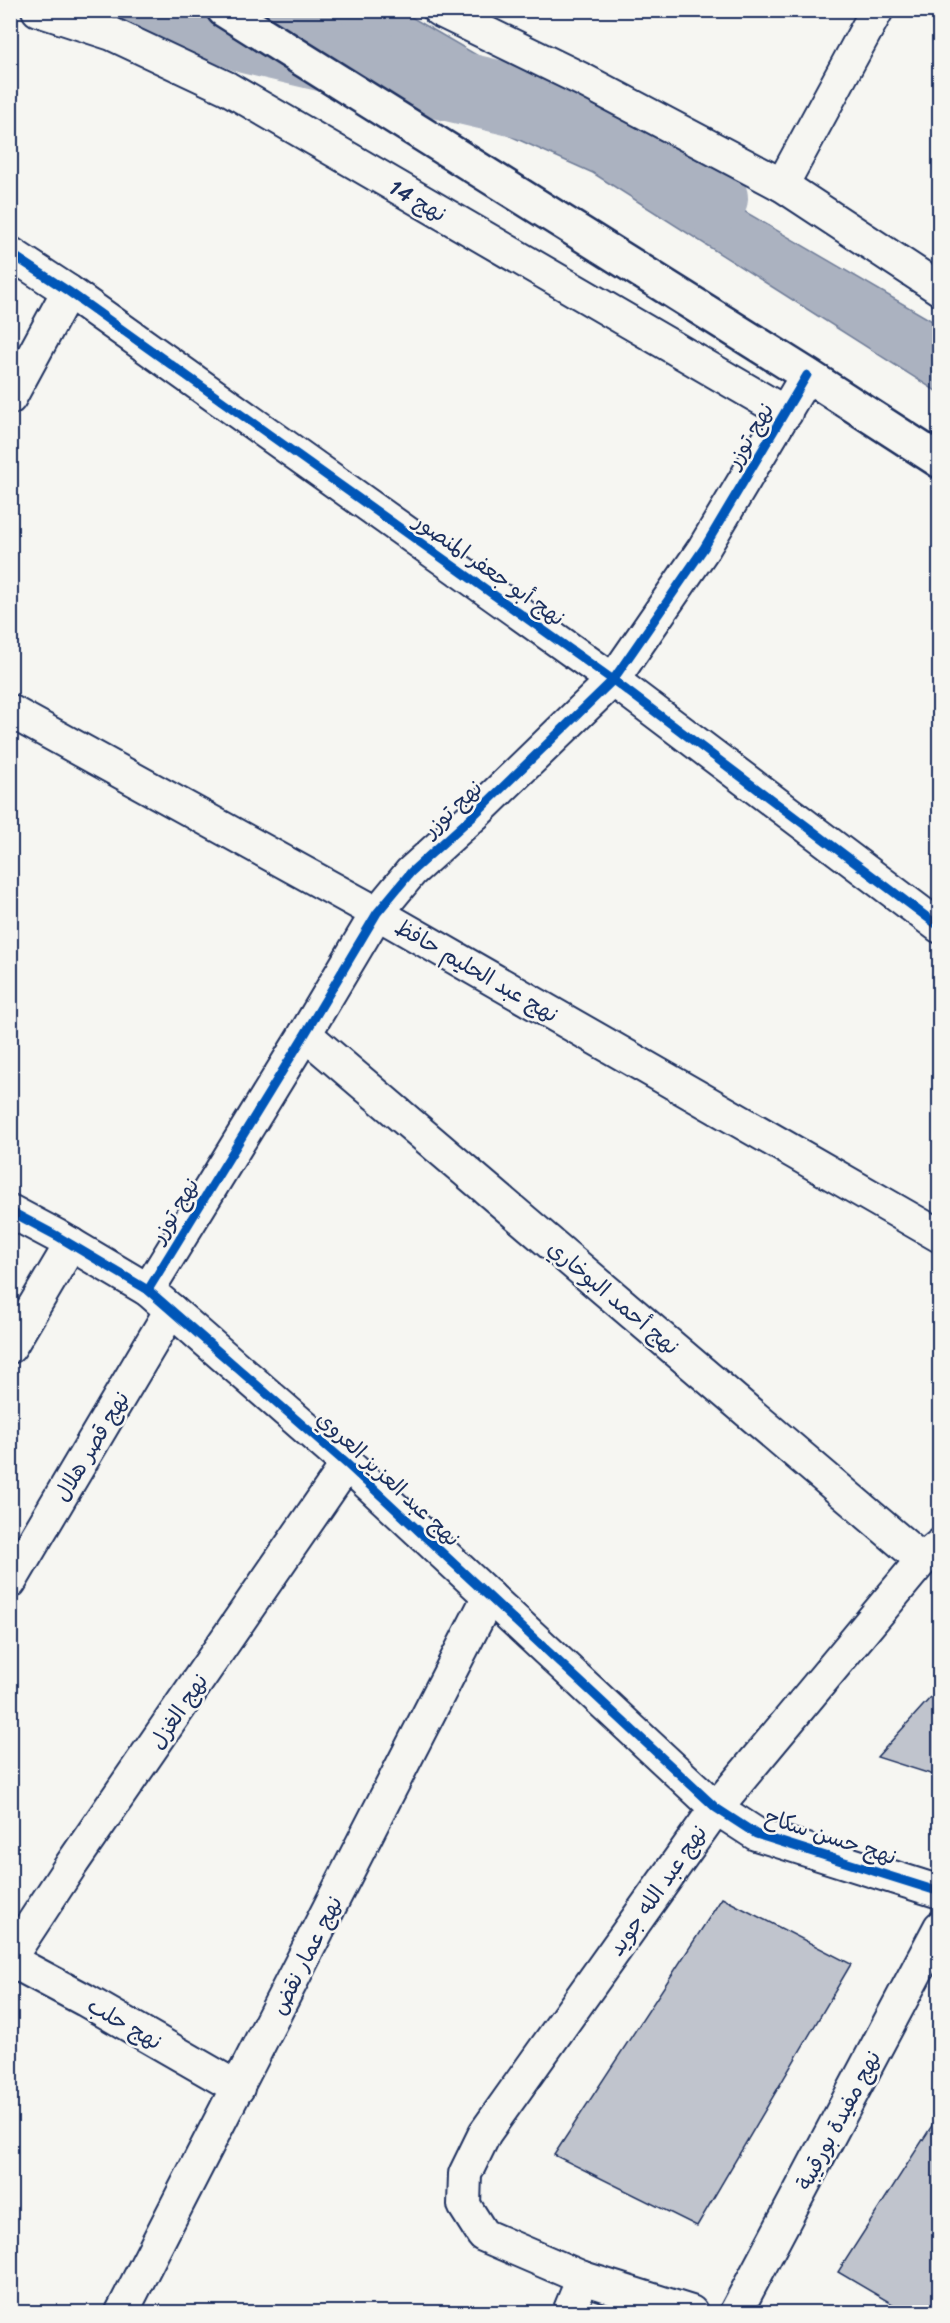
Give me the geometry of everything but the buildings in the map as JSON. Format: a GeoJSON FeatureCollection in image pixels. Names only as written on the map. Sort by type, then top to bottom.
{"type":"FeatureCollection","features":[{"type":"Feature","properties":{"kind":"main road"},"geometry":{"type":"LineString","coordinates":[[224,10],[939,460]]}},
{"type":"Feature","properties":{"kind":"street","name":"نهج 14"},"geometry":{"type":"LineString","coordinates":[[38,10],[112,34],[227,88],[786,413]]}},
{"type":"Feature","properties":{"kind":"street"},"geometry":{"type":"LineString","coordinates":[[439,10],[583,80],[782,185],[939,289]]}},
{"type":"Feature","properties":{"kind":"street"},"geometry":{"type":"LineString","coordinates":[[782,185],[877,10]]}},
{"type":"Feature","properties":{"kind":"street","name":"نهج أبو جعفر المنصور"},"geometry":{"type":"LineString","coordinates":[[10,253],[68,291],[613,680],[939,927]]}},
{"type":"Feature","properties":{"kind":"street"},"geometry":{"type":"LineString","coordinates":[[10,398],[68,291]]}},
{"type":"Feature","properties":{"kind":"street","name":"نهج توزر"},"geometry":{"type":"LineString","coordinates":[[147,1290],[377,913],[411,872],[474,815],[613,680],[704,548],[807,375]]}},
{"type":"Feature","properties":{"kind":"street","name":"نهج عبد الحليم حافظ"},"geometry":{"type":"LineString","coordinates":[[10,711],[377,913],[939,1236]]}},
{"type":"Feature","properties":{"kind":"street","name":"نهج أحمد البوخاري"},"geometry":{"type":"LineString","coordinates":[[305,1034],[931,1552]]}},
{"type":"Feature","properties":{"kind":"street","name":"نهج عبد العزيز العروي"},"geometry":{"type":"LineString","coordinates":[[10,1211],[71,1244],[147,1290],[171,1310],[347,1464],[716,1808]]}},
{"type":"Feature","properties":{"kind":"street"},"geometry":{"type":"LineString","coordinates":[[10,1347],[71,1244]]}},
{"type":"Feature","properties":{"kind":"street","name":"نهج قصر هلال"},"geometry":{"type":"LineString","coordinates":[[10,1581],[171,1310]]}},
{"type":"Feature","properties":{"kind":"street","name":"نهج الغزل"},"geometry":{"type":"LineString","coordinates":[[10,1959],[71,1865],[347,1464]]}},
{"type":"Feature","properties":{"kind":"street","name":"نهج عبد الله جويد"},"geometry":{"type":"LineString","coordinates":[[583,2278],[483,2235],[464,2205],[465,2174],[485,2133],[716,1808],[931,1552]]}},
{"type":"Feature","properties":{"kind":"street","name":"نهج عمار نقض"},"geometry":{"type":"LineString","coordinates":[[122,2313],[489,1596]]}},
{"type":"Feature","properties":{"kind":"street","name":"نهج حسن سكاح"},"geometry":{"type":"LineString","coordinates":[[716,1808],[756,1834],[939,1892]]}},
{"type":"Feature","properties":{"kind":"street","name":"نهج مفيدة بورقيبة"},"geometry":{"type":"LineString","coordinates":[[736,2313],[939,1927]]}},
{"type":"Feature","properties":{"kind":"street","name":"نهج حلب"},"geometry":{"type":"LineString","coordinates":[[10,1959],[238,2088]]}},
{"type":"Feature","properties":{"kind":"street"},"geometry":{"type":"LineString","coordinates":[[569,2313],[583,2278],[691,2313]]}},
{"type":"Feature","properties":{"kind":"shaded area"},"geometry":{"type":"Polygon","coordinates":[[[75,11],[174,11],[268,78],[75,11]]]}},
{"type":"Feature","properties":{"kind":"shaded area"},"geometry":{"type":"Polygon","coordinates":[[[294,11],[401,11],[939,325],[939,393],[593,173],[407,90],[294,11]]]}},
{"type":"Feature","properties":{"kind":"waterway"},"geometry":{"type":"LineString","coordinates":[[180,10],[249,38],[589,118],[712,198]]}},
{"type":"Feature","properties":{"kind":"cycle path"},"geometry":{"type":"LineString","coordinates":[[10,253],[68,291],[613,680],[940,927]]}},
{"type":"Feature","properties":{"kind":"cycle path"},"geometry":{"type":"LineString","coordinates":[[148,1290],[377,913],[411,872],[474,815],[613,680],[704,548],[807,375]]}},
{"type":"Feature","properties":{"kind":"cycle path"},"geometry":{"type":"LineString","coordinates":[[10,1211],[148,1290],[347,1464],[716,1808],[756,1834],[940,1892]]}}]}
